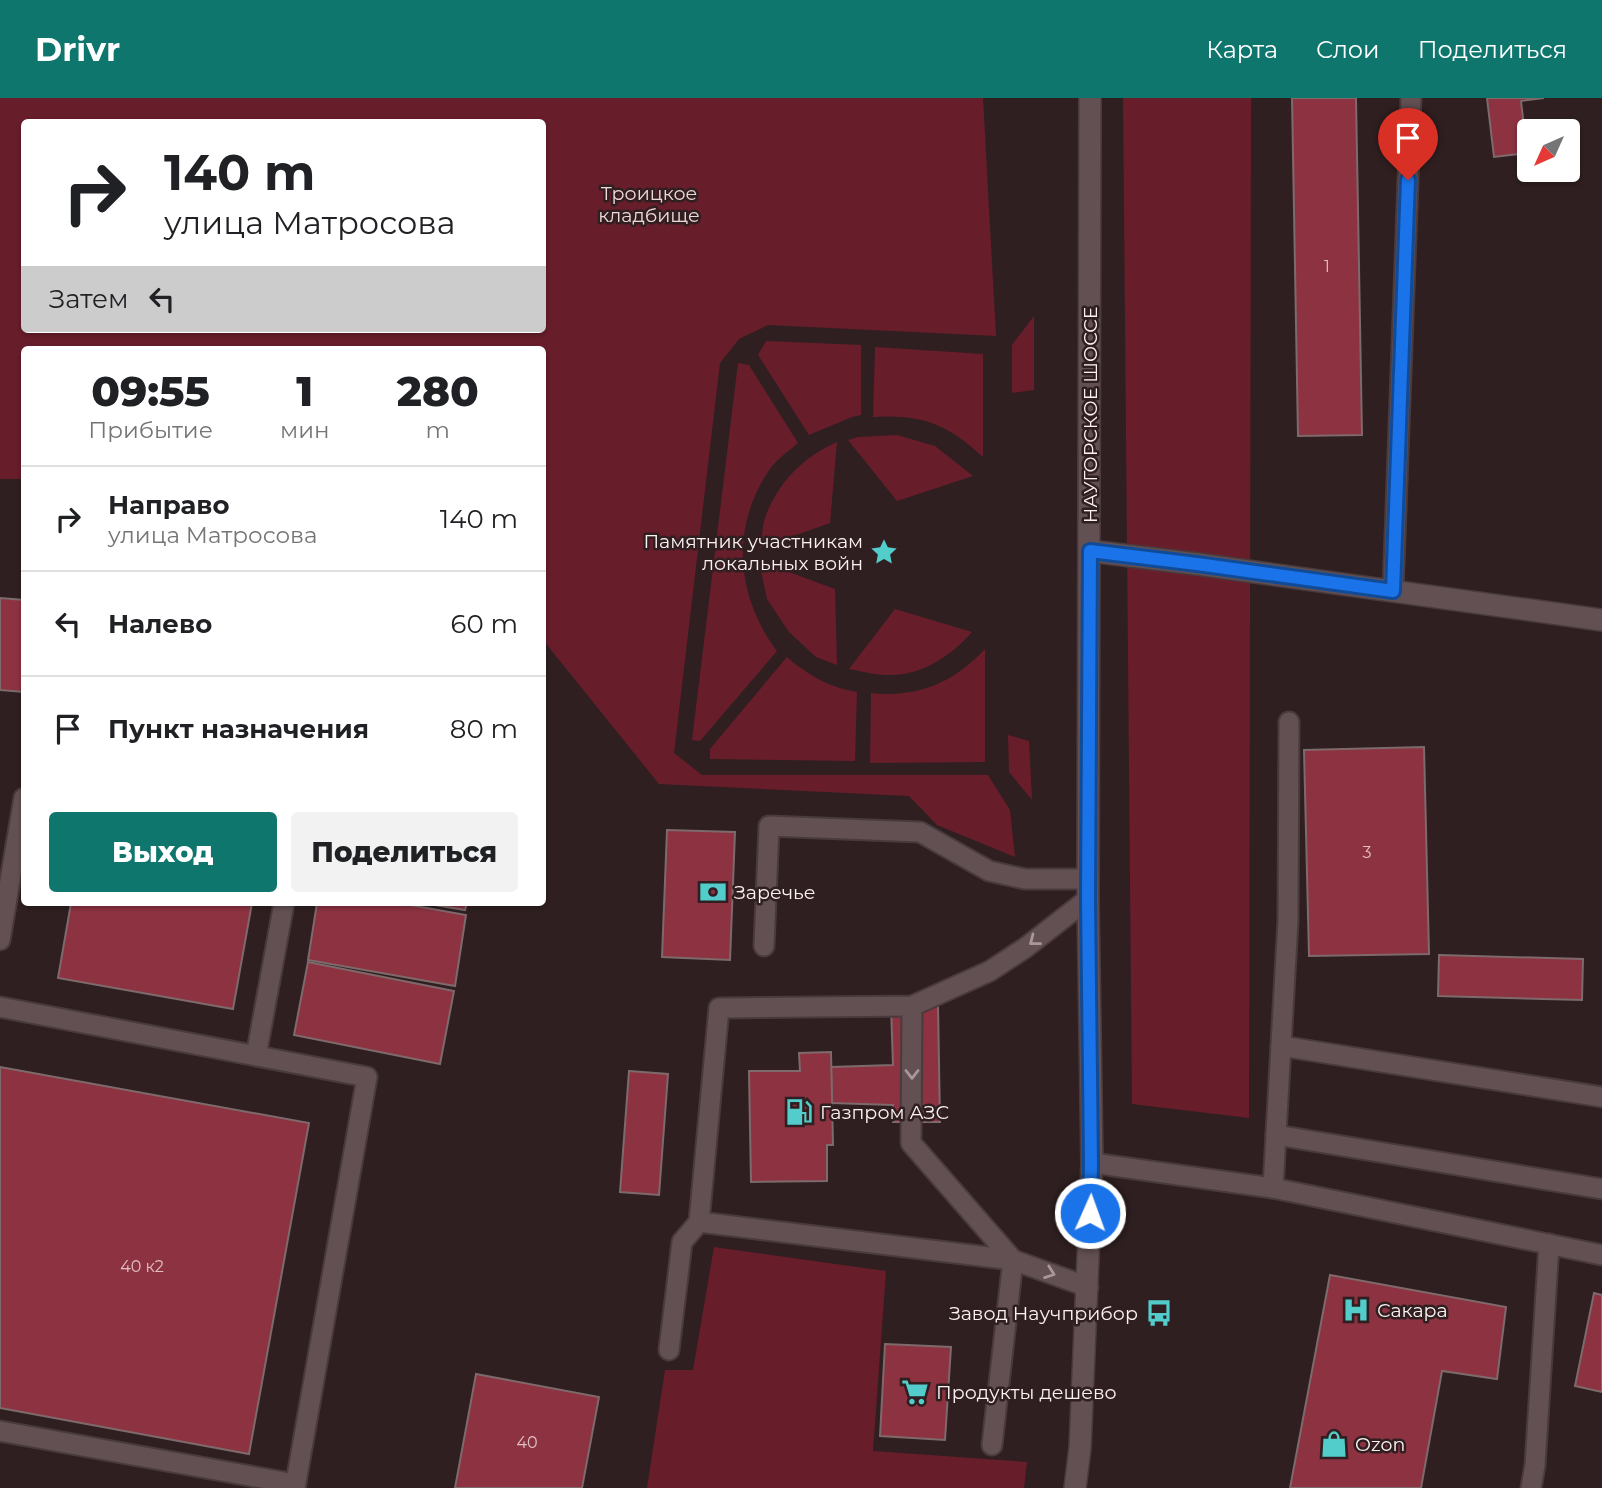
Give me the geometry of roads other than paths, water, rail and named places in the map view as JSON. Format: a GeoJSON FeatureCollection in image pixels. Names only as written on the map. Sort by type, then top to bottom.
{"type":"FeatureCollection","features":[{"type":"Feature","properties":{"kind":"main road","name":"НАУГОРСКОЕ ШОССЕ"},"geometry":{"type":"LineString","coordinates":[[1075,1488],[1080,1448],[1088,1287],[1091,1163],[1088,889],[1090,98]]}},
{"type":"Feature","properties":{"kind":"main road"},"geometry":{"type":"LineString","coordinates":[[1090,551],[1602,620]]}},
{"type":"Feature","properties":{"kind":"lane"},"geometry":{"type":"LineString","coordinates":[[1393,591],[1411,98]]}},
{"type":"Feature","properties":{"kind":"lane"},"geometry":{"type":"LineString","coordinates":[[1273,1188],[1288,920],[1289,722]]}},
{"type":"Feature","properties":{"kind":"lane"},"geometry":{"type":"LineString","coordinates":[[0,940],[21,816]]}},
{"type":"Feature","properties":{"kind":"lane"},"geometry":{"type":"LineString","coordinates":[[764,946],[769,826],[920,832],[989,870],[1088,889]]}},
{"type":"Feature","properties":{"kind":"lane"},"geometry":{"type":"LineString","coordinates":[[669,1350],[682,1242],[699,1222],[719,1008],[912,1006],[990,971],[1026,948],[1088,889]]}},
{"type":"Feature","properties":{"kind":"lane"},"geometry":{"type":"LineString","coordinates":[[256,1056],[283,906]]}},
{"type":"Feature","properties":{"kind":"lane"},"geometry":{"type":"LineString","coordinates":[[912,1006],[911,1143],[1013,1260],[992,1445]]}},
{"type":"Feature","properties":{"kind":"lane"},"geometry":{"type":"LineString","coordinates":[[0,1007],[368,1077],[295,1486],[0,1431]]}},
{"type":"Feature","properties":{"kind":"lane"},"geometry":{"type":"LineString","coordinates":[[1281,1046],[1602,1097]]}},
{"type":"Feature","properties":{"kind":"lane"},"geometry":{"type":"LineString","coordinates":[[1276,1135],[1602,1189]]}},
{"type":"Feature","properties":{"kind":"lane"},"geometry":{"type":"LineString","coordinates":[[1091,1163],[1273,1188],[1602,1255]]}},
{"type":"Feature","properties":{"kind":"lane"},"geometry":{"type":"LineString","coordinates":[[699,1222],[1013,1260],[1088,1287]]}},
{"type":"Feature","properties":{"kind":"lane"},"geometry":{"type":"LineString","coordinates":[[1531,1488],[1535,1465],[1549,1244]]}},
{"type":"Feature","properties":{"kind":"place","name":"Памятник участникам локальных войн"},"geometry":{"type":"Point","coordinates":[884,552]}},
{"type":"Feature","properties":{"kind":"place","name":"Заречье"},"geometry":{"type":"Point","coordinates":[713,892]}},
{"type":"Feature","properties":{"kind":"place","name":"Газпром АЗС"},"geometry":{"type":"Point","coordinates":[799,1112]}},
{"type":"Feature","properties":{"kind":"place","name":"Сакара"},"geometry":{"type":"Point","coordinates":[1356,1310]}},
{"type":"Feature","properties":{"kind":"place","name":"Завод Научприбор"},"geometry":{"type":"Point","coordinates":[1159,1313]}},
{"type":"Feature","properties":{"kind":"place","name":"Продукты дешево"},"geometry":{"type":"Point","coordinates":[915,1392]}},
{"type":"Feature","properties":{"kind":"place","name":"Ozon"},"geometry":{"type":"Point","coordinates":[1334,1444]}},
{"type":"Feature","properties":{"kind":"park label","name":"Троицкое кладбище"},"geometry":{"type":"Point","coordinates":[649,204]}}]}
